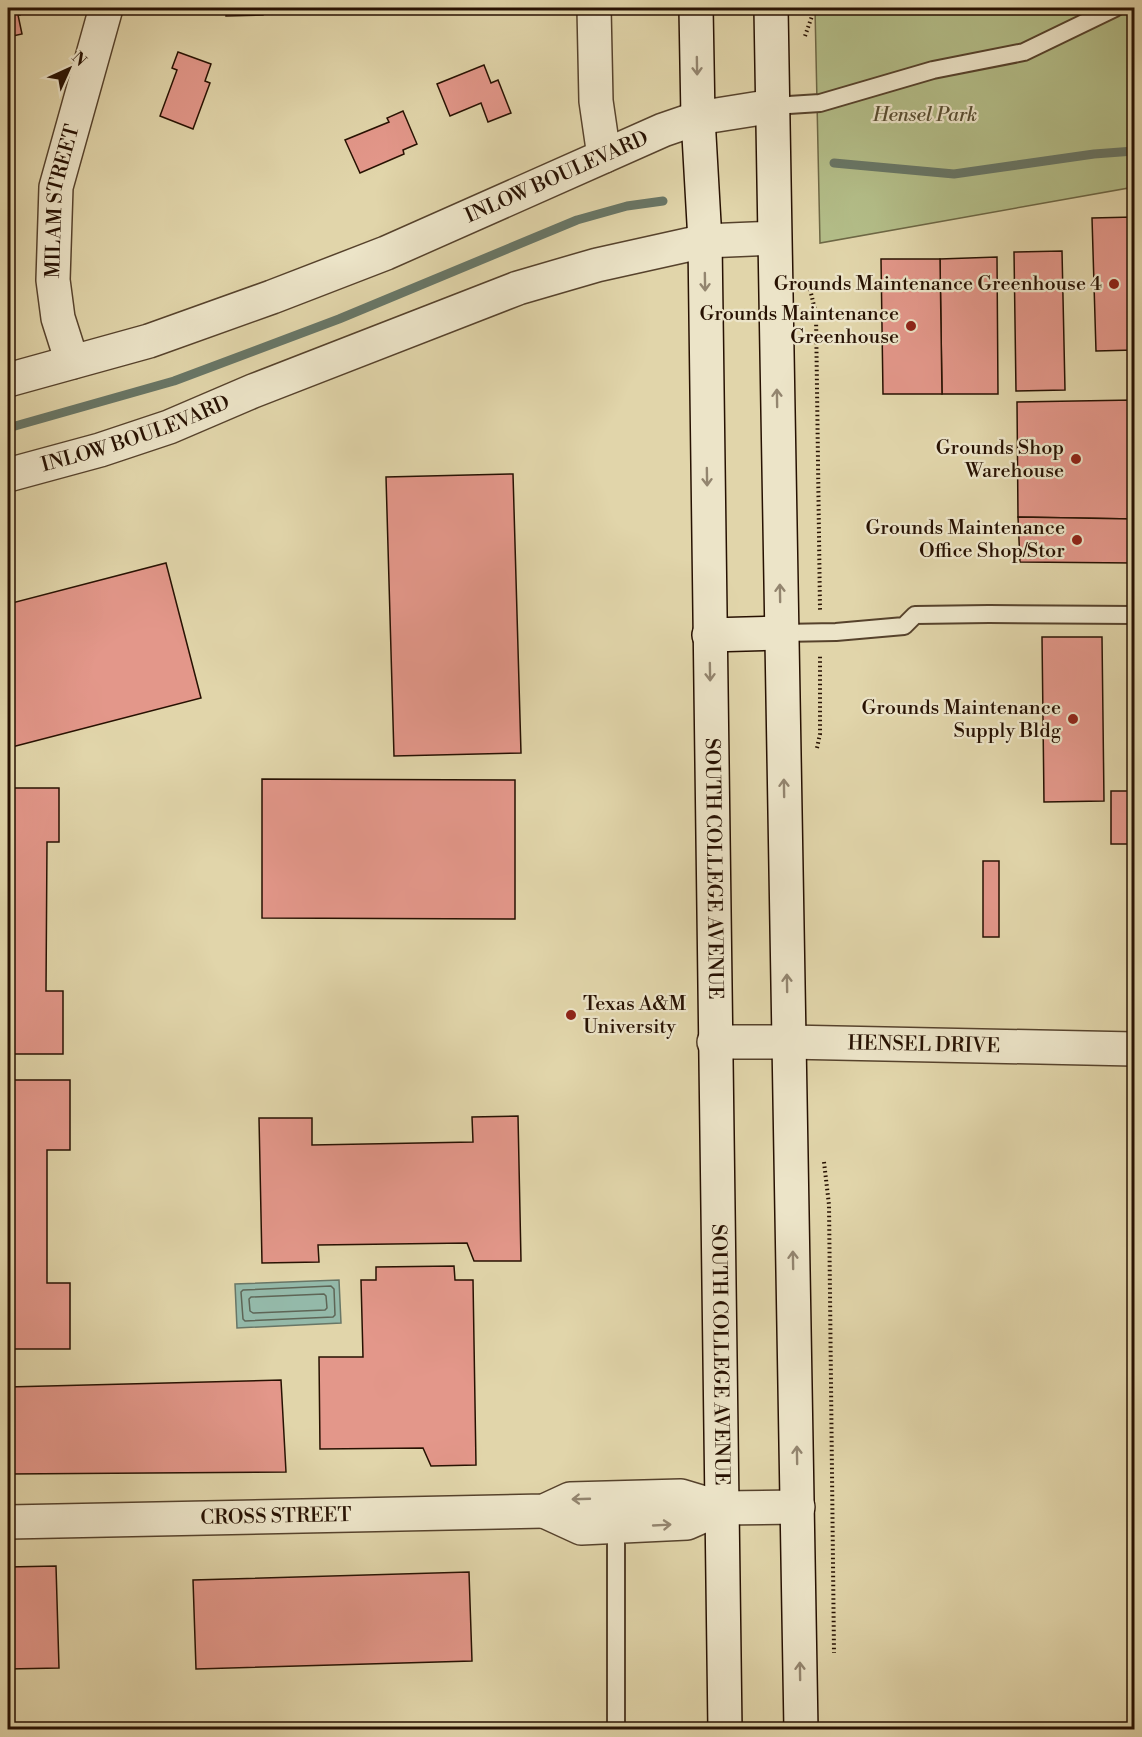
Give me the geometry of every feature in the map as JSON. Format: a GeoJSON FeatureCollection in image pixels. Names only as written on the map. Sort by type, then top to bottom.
{"type":"FeatureCollection","features":[{"type":"Feature","properties":{"kind":"street","name":"MILAM STREET"},"geometry":{"type":"LineString","coordinates":[[72,362],[58,318],[53,280],[56,187],[106,8]]}},
{"type":"Feature","properties":{"kind":"street"},"geometry":{"type":"LineString","coordinates":[[594,8],[596,101],[604,156]]}},
{"type":"Feature","properties":{"kind":"street","name":"SOUTH COLLEGE AVENUE"},"geometry":{"type":"LineString","coordinates":[[696,8],[698,118],[705,241],[725,1730]]}},
{"type":"Feature","properties":{"kind":"street"},"geometry":{"type":"LineString","coordinates":[[771,8],[801,1730]]}},
{"type":"Feature","properties":{"kind":"street","name":"INLOW BOULEVARD"},"geometry":{"type":"LineString","coordinates":[[8,380],[149,341],[272,297],[386,253],[663,130],[698,118],[773,106]]}},
{"type":"Feature","properties":{"kind":"street","name":"INLOW BOULEVARD"},"geometry":{"type":"LineString","coordinates":[[8,475],[100,450],[169,427],[253,391],[518,288],[597,265],[705,241],[774,238]]}},
{"type":"Feature","properties":{"kind":"street"},"geometry":{"type":"LineString","coordinates":[[709,635],[781,633]]}},
{"type":"Feature","properties":{"kind":"street","name":"HENSEL DRIVE"},"geometry":{"type":"LineString","coordinates":[[714,1042],[1134,1049]]}},
{"type":"Feature","properties":{"kind":"street","name":"CROSS STREET"},"geometry":{"type":"LineString","coordinates":[[8,1522],[544,1511],[570,1499],[681,1496],[721,1508],[798,1507]]}},
{"type":"Feature","properties":{"kind":"street","name":"CROSS STREET"},"geometry":{"type":"LineString","coordinates":[[544,1511],[581,1528],[687,1523],[721,1508]]}},
{"type":"Feature","properties":{"kind":"lane","name":"INLOW BOULEVARD"},"geometry":{"type":"LineString","coordinates":[[773,106],[820,103],[933,70],[1024,52],[1115,8]]}},
{"type":"Feature","properties":{"kind":"lane"},"geometry":{"type":"LineString","coordinates":[[781,633],[836,632],[904,626],[915,615],[1134,615]]}},
{"type":"Feature","properties":{"kind":"lane"},"geometry":{"type":"LineString","coordinates":[[616,1527],[616,1730]]}},
{"type":"Feature","properties":{"kind":"path"},"geometry":{"type":"LineString","coordinates":[[804,39],[812,8]]}},
{"type":"Feature","properties":{"kind":"path"},"geometry":{"type":"LineString","coordinates":[[807,275],[816,314],[819,602]]}},
{"type":"Feature","properties":{"kind":"path"},"geometry":{"type":"LineString","coordinates":[[823,1156],[827,1174],[828,1205],[834,1655]]}},
{"type":"Feature","properties":{"kind":"green space","name":"Hensel Park"},"geometry":{"type":"Polygon","coordinates":[[[815,8],[1134,8],[1134,187],[820,243],[815,8]]]}},
{"type":"Feature","properties":{"kind":"water"},"geometry":{"type":"Polygon","coordinates":[[[339,1280],[341,1323],[237,1328],[235,1284],[339,1280]]]}},
{"type":"Feature","properties":{"kind":"building"},"geometry":{"type":"Polygon","coordinates":[[[8,8],[19,8],[22,34],[8,37],[8,8]]]}},
{"type":"Feature","properties":{"kind":"building"},"geometry":{"type":"Polygon","coordinates":[[[226,8],[263,8],[263,15],[226,16],[226,8]]]}},
{"type":"Feature","properties":{"kind":"building"},"geometry":{"type":"Polygon","coordinates":[[[512,8],[512,9],[477,9],[512,8]]]}},
{"type":"Feature","properties":{"kind":"building"},"geometry":{"type":"Polygon","coordinates":[[[178,52],[211,64],[205,81],[210,83],[193,129],[160,116],[177,70],[172,68],[178,52]]]}},
{"type":"Feature","properties":{"kind":"building"},"geometry":{"type":"Polygon","coordinates":[[[484,65],[491,83],[498,80],[511,113],[488,122],[481,103],[450,116],[437,84],[484,65]]]}},
{"type":"Feature","properties":{"kind":"building"},"geometry":{"type":"Polygon","coordinates":[[[403,111],[417,144],[403,150],[404,154],[360,173],[345,140],[389,122],[387,118],[403,111]]]}},
{"type":"Feature","properties":{"kind":"building","name":"Grounds Maintenance Greenhouse 4"},"geometry":{"type":"Polygon","coordinates":[[[1134,217],[1134,350],[1096,351],[1092,218],[1134,217]]]}},
{"type":"Feature","properties":{"kind":"building"},"geometry":{"type":"Polygon","coordinates":[[[1062,251],[1065,390],[1016,391],[1014,252],[1062,251]]]}},
{"type":"Feature","properties":{"kind":"building","name":"Grounds Maintenance Greenhouse"},"geometry":{"type":"Polygon","coordinates":[[[997,257],[998,394],[942,394],[940,259],[997,257]]]}},
{"type":"Feature","properties":{"kind":"building","name":"Grounds Maintenance Greenhouse"},"geometry":{"type":"Polygon","coordinates":[[[881,259],[940,259],[942,394],[883,394],[881,259]]]}},
{"type":"Feature","properties":{"kind":"building","name":"Grounds Shop Warehouse"},"geometry":{"type":"Polygon","coordinates":[[[1134,400],[1134,519],[1018,517],[1017,402],[1134,400]]]}},
{"type":"Feature","properties":{"kind":"building"},"geometry":{"type":"Polygon","coordinates":[[[513,474],[521,753],[394,756],[386,477],[513,474]]]}},
{"type":"Feature","properties":{"kind":"building","name":"Grounds Maintenance Office Shop/Stor"},"geometry":{"type":"Polygon","coordinates":[[[1018,517],[1134,519],[1134,563],[1020,562],[1018,517]]]}},
{"type":"Feature","properties":{"kind":"building"},"geometry":{"type":"Polygon","coordinates":[[[166,563],[201,698],[8,748],[8,604],[166,563]]]}},
{"type":"Feature","properties":{"kind":"building","name":"Grounds Maintenance Supply Bldg"},"geometry":{"type":"Polygon","coordinates":[[[1042,637],[1102,637],[1104,801],[1044,802],[1042,637]]]}},
{"type":"Feature","properties":{"kind":"building"},"geometry":{"type":"Polygon","coordinates":[[[262,779],[515,780],[515,919],[262,918],[262,779]]]}},
{"type":"Feature","properties":{"kind":"building"},"geometry":{"type":"Polygon","coordinates":[[[8,788],[59,788],[59,842],[47,842],[46,991],[63,991],[63,1054],[8,1054],[8,788]]]}},
{"type":"Feature","properties":{"kind":"building"},"geometry":{"type":"Polygon","coordinates":[[[1111,791],[1134,791],[1134,844],[1111,844],[1111,791]]]}},
{"type":"Feature","properties":{"kind":"building"},"geometry":{"type":"Polygon","coordinates":[[[983,861],[999,861],[999,937],[983,937],[983,861]]]}},
{"type":"Feature","properties":{"kind":"building"},"geometry":{"type":"Polygon","coordinates":[[[8,1080],[70,1080],[70,1150],[47,1150],[47,1283],[70,1283],[70,1349],[8,1349],[8,1080]]]}},
{"type":"Feature","properties":{"kind":"building"},"geometry":{"type":"Polygon","coordinates":[[[518,1116],[521,1261],[474,1261],[467,1243],[318,1245],[319,1262],[262,1263],[259,1118],[312,1118],[312,1145],[473,1142],[472,1117],[518,1116]]]}},
{"type":"Feature","properties":{"kind":"building"},"geometry":{"type":"Polygon","coordinates":[[[454,1266],[455,1280],[473,1280],[476,1465],[431,1466],[423,1448],[320,1449],[319,1357],[363,1357],[361,1280],[376,1280],[376,1267],[454,1266]]]}},
{"type":"Feature","properties":{"kind":"building"},"geometry":{"type":"Polygon","coordinates":[[[281,1380],[286,1472],[8,1474],[8,1387],[281,1380]]]}},
{"type":"Feature","properties":{"kind":"building"},"geometry":{"type":"Polygon","coordinates":[[[56,1566],[59,1668],[8,1669],[8,1567],[56,1566]]]}},
{"type":"Feature","properties":{"kind":"building"},"geometry":{"type":"Polygon","coordinates":[[[469,1572],[472,1661],[196,1669],[193,1580],[469,1572]]]}},
{"type":"Feature","properties":{"kind":"waterway"},"geometry":{"type":"LineString","coordinates":[[834,163],[954,174],[1094,154],[1134,151]]}},
{"type":"Feature","properties":{"kind":"waterway"},"geometry":{"type":"LineString","coordinates":[[8,428],[174,381],[339,319],[577,220],[627,206],[663,201]]}},
{"type":"Feature","properties":{"kind":"place","name":"Grounds Maintenance Greenhouse 4"},"geometry":{"type":"Point","coordinates":[1114,284]}},
{"type":"Feature","properties":{"kind":"place","name":"Grounds Maintenance Greenhouse"},"geometry":{"type":"Point","coordinates":[911,326]}},
{"type":"Feature","properties":{"kind":"place","name":"Grounds Shop Warehouse"},"geometry":{"type":"Point","coordinates":[1076,459]}},
{"type":"Feature","properties":{"kind":"place","name":"Grounds Maintenance Office Shop/Stor"},"geometry":{"type":"Point","coordinates":[1077,540]}},
{"type":"Feature","properties":{"kind":"place","name":"Grounds Maintenance Supply Bldg"},"geometry":{"type":"Point","coordinates":[1073,719]}},
{"type":"Feature","properties":{"kind":"place","name":"Texas A&M University"},"geometry":{"type":"Point","coordinates":[571,1015]}}]}
